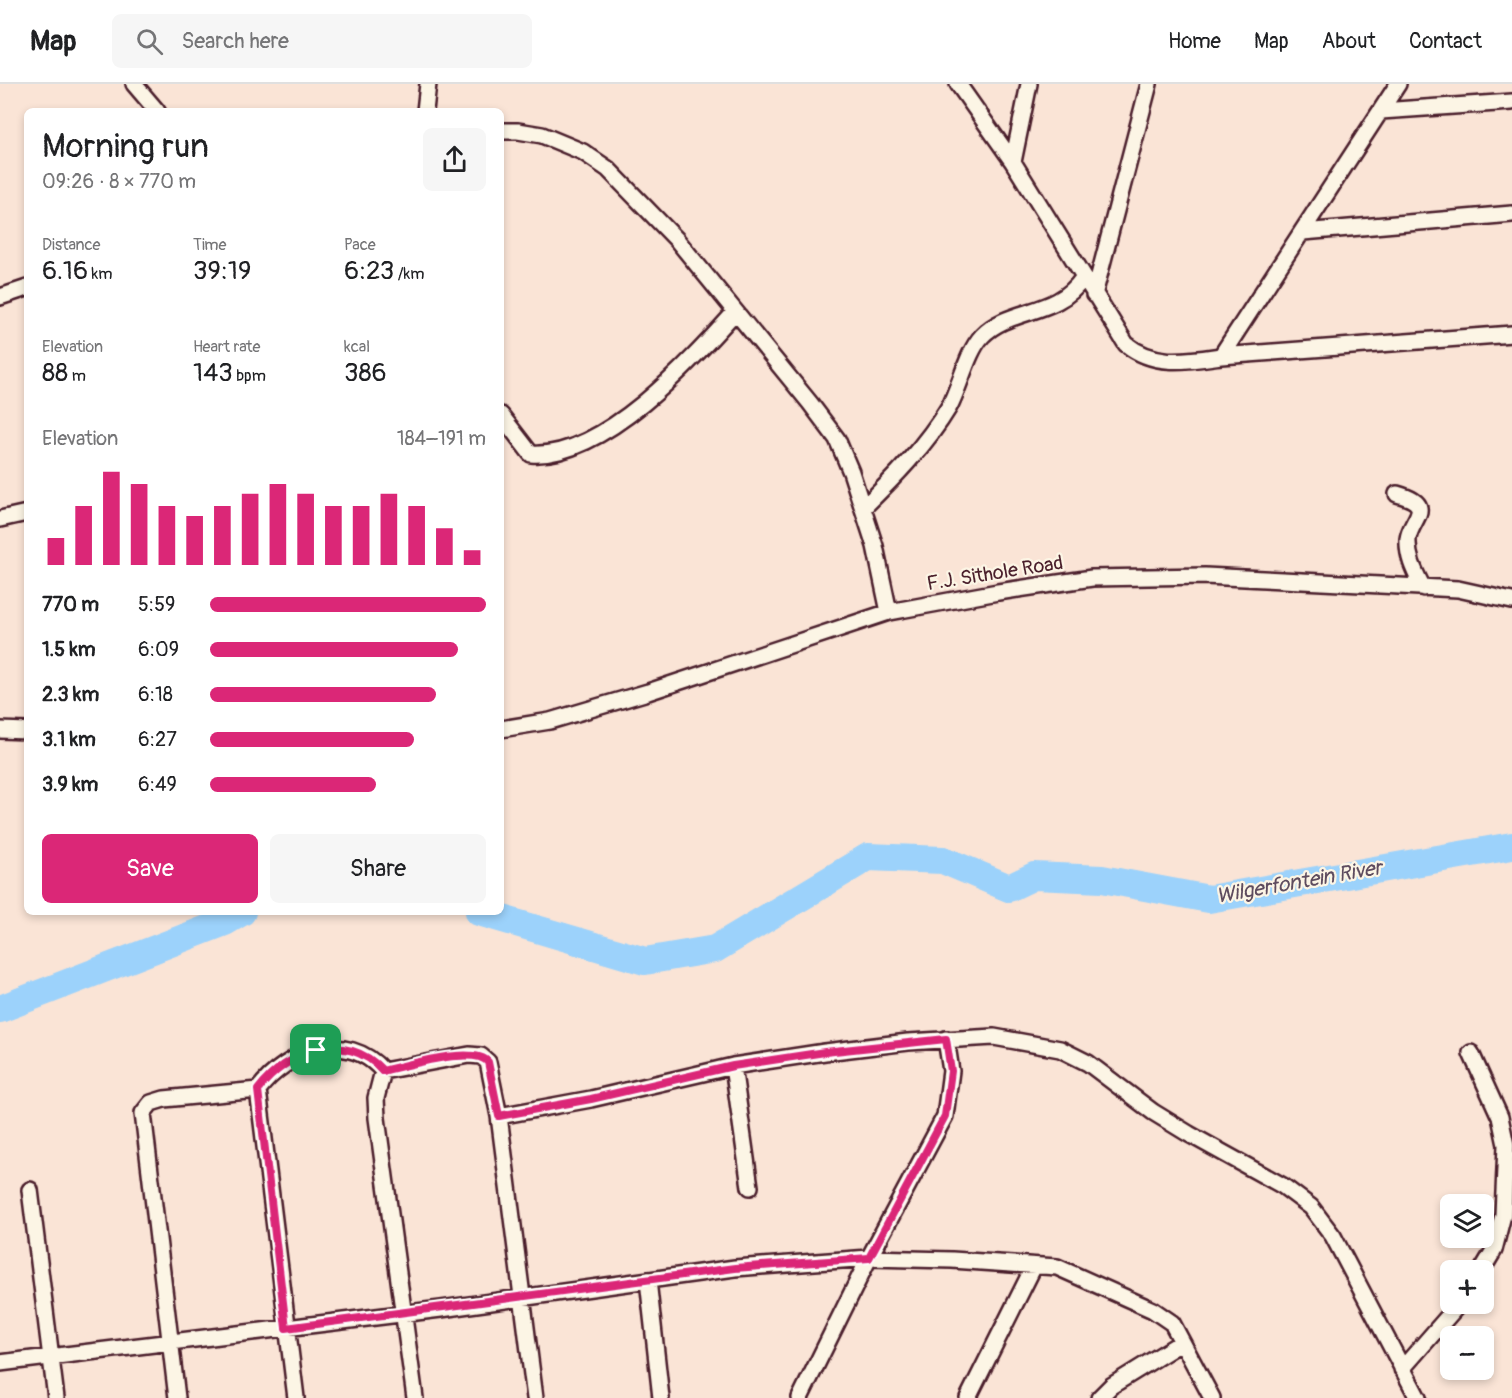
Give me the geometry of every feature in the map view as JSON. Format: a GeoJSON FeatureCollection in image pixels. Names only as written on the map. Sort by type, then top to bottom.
{"type":"FeatureCollection","features":[{"type":"Feature","properties":{"kind":"street"},"geometry":{"type":"LineString","coordinates":[[134,84],[154,108]]}},
{"type":"Feature","properties":{"kind":"street"},"geometry":{"type":"LineString","coordinates":[[425,108],[428,84]]}},
{"type":"Feature","properties":{"kind":"street"},"geometry":{"type":"LineString","coordinates":[[958,84],[1013,162],[1126,344],[1148,358],[1179,362],[1221,356],[1512,334]]}},
{"type":"Feature","properties":{"kind":"street"},"geometry":{"type":"LineString","coordinates":[[1013,162],[1029,84]]}},
{"type":"Feature","properties":{"kind":"street"},"geometry":{"type":"LineString","coordinates":[[1094,295],[1149,84]]}},
{"type":"Feature","properties":{"kind":"street"},"geometry":{"type":"LineString","coordinates":[[1221,356],[1398,84]]}},
{"type":"Feature","properties":{"kind":"street"},"geometry":{"type":"LineString","coordinates":[[1381,111],[1512,102]]}},
{"type":"Feature","properties":{"kind":"street"},"geometry":{"type":"LineString","coordinates":[[504,132],[518,131],[542,135],[583,152],[609,169],[677,240],[837,439],[875,546],[889,612]]}},
{"type":"Feature","properties":{"kind":"street"},"geometry":{"type":"LineString","coordinates":[[1303,232],[1512,214]]}},
{"type":"Feature","properties":{"kind":"street"},"geometry":{"type":"LineString","coordinates":[[863,508],[900,472],[937,424],[948,407],[980,338],[998,325],[1070,295],[1083,278]]}},
{"type":"Feature","properties":{"kind":"street"},"geometry":{"type":"LineString","coordinates":[[0,297],[24,289]]}},
{"type":"Feature","properties":{"kind":"street"},"geometry":{"type":"LineString","coordinates":[[504,419],[531,454],[568,449],[595,438],[661,389],[699,353],[735,312]]}},
{"type":"Feature","properties":{"kind":"street"},"geometry":{"type":"LineString","coordinates":[[1396,494],[1408,497],[1419,509],[1419,517],[1408,536],[1409,554],[1423,588]]}},
{"type":"Feature","properties":{"kind":"street"},"geometry":{"type":"LineString","coordinates":[[0,519],[24,514]]}},
{"type":"Feature","properties":{"kind":"street","name":"F.J. Sithole Road"},"geometry":{"type":"LineString","coordinates":[[504,729],[550,721],[648,692],[889,612],[1092,578],[1205,576],[1458,589],[1512,601]]}},
{"type":"Feature","properties":{"kind":"street"},"geometry":{"type":"LineString","coordinates":[[0,730],[24,731]]}},
{"type":"Feature","properties":{"kind":"street"},"geometry":{"type":"LineString","coordinates":[[499,1116],[591,1099],[733,1066],[825,1052],[946,1039],[994,1037],[1060,1049],[1088,1063],[1153,1112],[1283,1186],[1311,1207],[1333,1236],[1418,1398]]}},
{"type":"Feature","properties":{"kind":"street"},"geometry":{"type":"LineString","coordinates":[[800,1398],[869,1258],[945,1116],[951,1071],[946,1039]]}},
{"type":"Feature","properties":{"kind":"street"},"geometry":{"type":"LineString","coordinates":[[177,1398],[143,1113],[151,1103],[164,1099],[258,1090],[286,1062],[329,1047],[365,1054],[383,1071]]}},
{"type":"Feature","properties":{"kind":"street"},"geometry":{"type":"LineString","coordinates":[[1471,1053],[1500,1117],[1506,1145],[1503,1215],[1494,1250],[1488,1260]]}},
{"type":"Feature","properties":{"kind":"street"},"geometry":{"type":"LineString","coordinates":[[383,1071],[457,1056],[481,1056],[488,1062],[499,1116],[534,1398]]}},
{"type":"Feature","properties":{"kind":"street"},"geometry":{"type":"LineString","coordinates":[[733,1066],[750,1187]]}},
{"type":"Feature","properties":{"kind":"street"},"geometry":{"type":"LineString","coordinates":[[383,1071],[376,1098],[377,1118],[415,1398]]}},
{"type":"Feature","properties":{"kind":"street"},"geometry":{"type":"LineString","coordinates":[[258,1090],[296,1398]]}},
{"type":"Feature","properties":{"kind":"street"},"geometry":{"type":"LineString","coordinates":[[30,1190],[56,1398]]}},
{"type":"Feature","properties":{"kind":"street"},"geometry":{"type":"LineString","coordinates":[[0,1363],[405,1313],[735,1268],[869,1258],[952,1260],[1057,1267],[1153,1310],[1172,1323],[1212,1398]]}},
{"type":"Feature","properties":{"kind":"street"},"geometry":{"type":"LineString","coordinates":[[968,1398],[1034,1266]]}},
{"type":"Feature","properties":{"kind":"street"},"geometry":{"type":"LineString","coordinates":[[648,1280],[661,1398]]}},
{"type":"Feature","properties":{"kind":"street"},"geometry":{"type":"LineString","coordinates":[[1402,1369],[1450,1314]]}},
{"type":"Feature","properties":{"kind":"street"},"geometry":{"type":"LineString","coordinates":[[1099,1398],[1111,1386],[1182,1342]]}},
{"type":"Feature","properties":{"kind":"waterway","name":"Wilgerfontein River"},"geometry":{"type":"LineString","coordinates":[[489,915],[645,961],[715,949],[868,857],[943,860],[1009,888],[1034,876],[1102,879],[1209,899],[1512,846]]}},
{"type":"Feature","properties":{"kind":"waterway","name":"Wilgerfontein River"},"geometry":{"type":"LineString","coordinates":[[0,1009],[225,922],[237,915]]}},
{"type":"Feature","properties":{"kind":"route"},"geometry":{"type":"LineString","coordinates":[[946,1039],[951,1071],[945,1116],[869,1258],[735,1268],[286,1328],[258,1090],[286,1062],[316,1050],[329,1047],[343,1048],[365,1054],[383,1071],[457,1056],[481,1056],[488,1062],[499,1116],[591,1099],[733,1066],[908,1042],[946,1039]]}}]}
